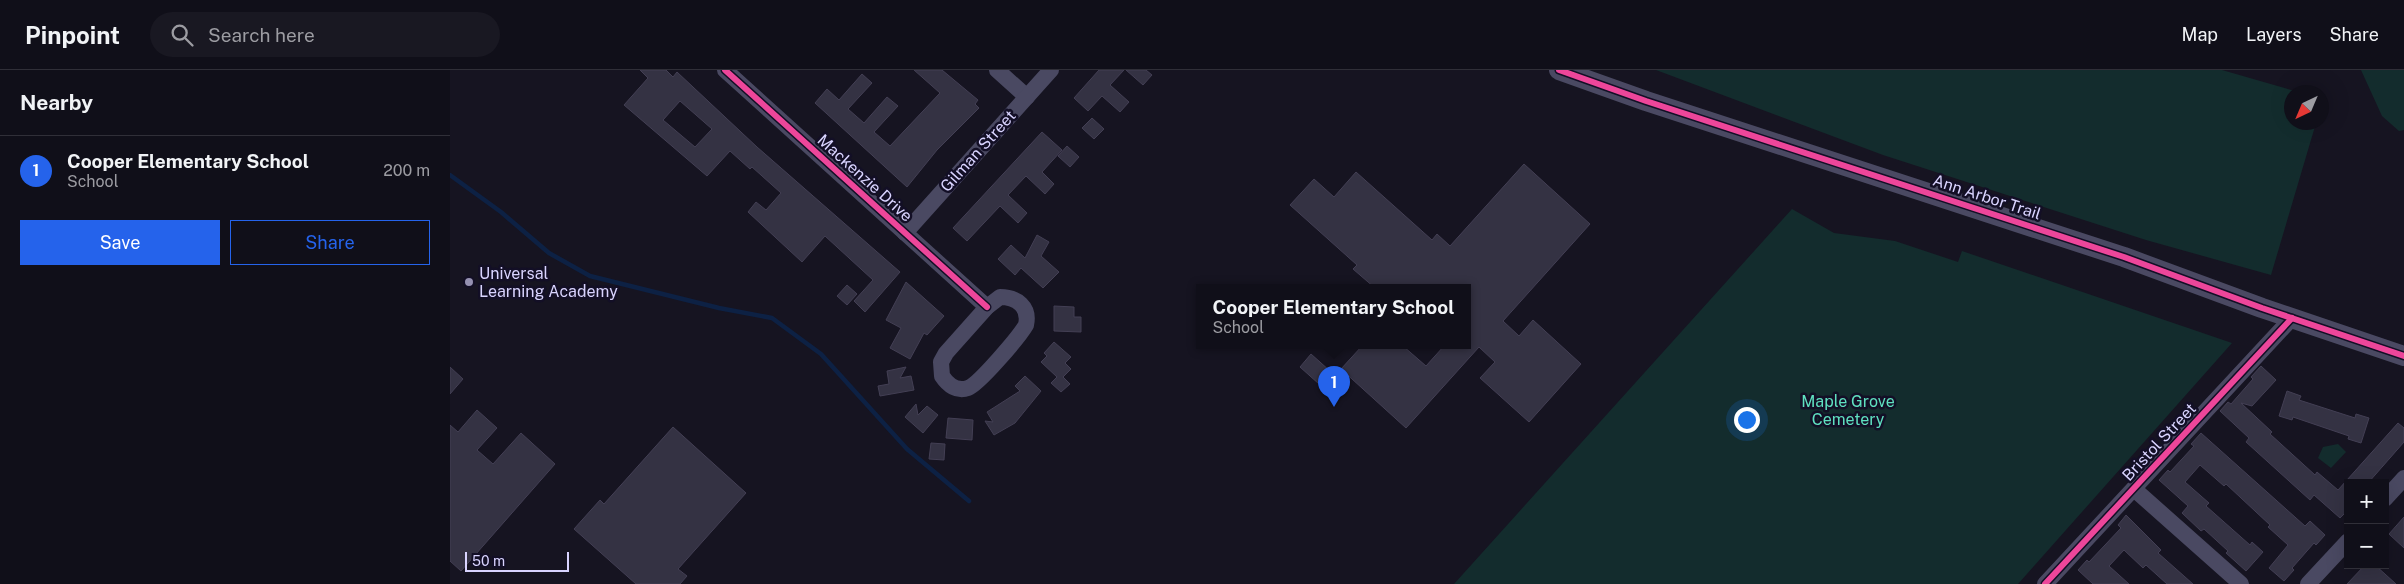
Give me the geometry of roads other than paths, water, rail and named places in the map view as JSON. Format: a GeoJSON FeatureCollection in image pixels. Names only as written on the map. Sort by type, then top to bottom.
{"type":"FeatureCollection","features":[{"type":"Feature","properties":{"kind":"street","name":"Mackenzie Drive"},"geometry":{"type":"LineString","coordinates":[[725,70],[987,307]]}},
{"type":"Feature","properties":{"kind":"street"},"geometry":{"type":"LineString","coordinates":[[997,70],[1027,98]]}},
{"type":"Feature","properties":{"kind":"street","name":"Gilman Street"},"geometry":{"type":"LineString","coordinates":[[905,233],[1051,70]]}},
{"type":"Feature","properties":{"kind":"street","name":"Ann Arbor Trail"},"geometry":{"type":"LineString","coordinates":[[1559,70],[1646,101],[2124,257],[2292,318],[2404,356]]}},
{"type":"Feature","properties":{"kind":"street"},"geometry":{"type":"LineString","coordinates":[[1000,297],[1019,302],[1026,314],[1026,325],[976,383],[962,390],[953,387],[942,376],[942,362],[946,353],[987,307],[1000,297]]}},
{"type":"Feature","properties":{"kind":"street","name":"Bristol Street"},"geometry":{"type":"LineString","coordinates":[[2045,584],[2292,318]]}},
{"type":"Feature","properties":{"kind":"street"},"geometry":{"type":"LineString","coordinates":[[2389,495],[2404,478]]}},
{"type":"Feature","properties":{"kind":"street"},"geometry":{"type":"LineString","coordinates":[[2134,490],[2241,584]]}},
{"type":"Feature","properties":{"kind":"street"},"geometry":{"type":"LineString","coordinates":[[2308,584],[2344,545]]}},
{"type":"Feature","properties":{"kind":"waterway"},"geometry":{"type":"LineString","coordinates":[[450,175],[501,212],[549,253],[590,276],[719,308],[772,318],[821,354],[907,449],[969,501]]}},
{"type":"Feature","properties":{"kind":"place","name":"Universal Learning Academy"},"geometry":{"type":"Point","coordinates":[469,282]}},
{"type":"Feature","properties":{"kind":"place","name":"Cooper Elementary School"},"geometry":{"type":"Point","coordinates":[1334,407]}},
{"type":"Feature","properties":{"kind":"park label","name":"Maple Grove Cemetery"},"geometry":{"type":"Point","coordinates":[1848,410]}}]}
